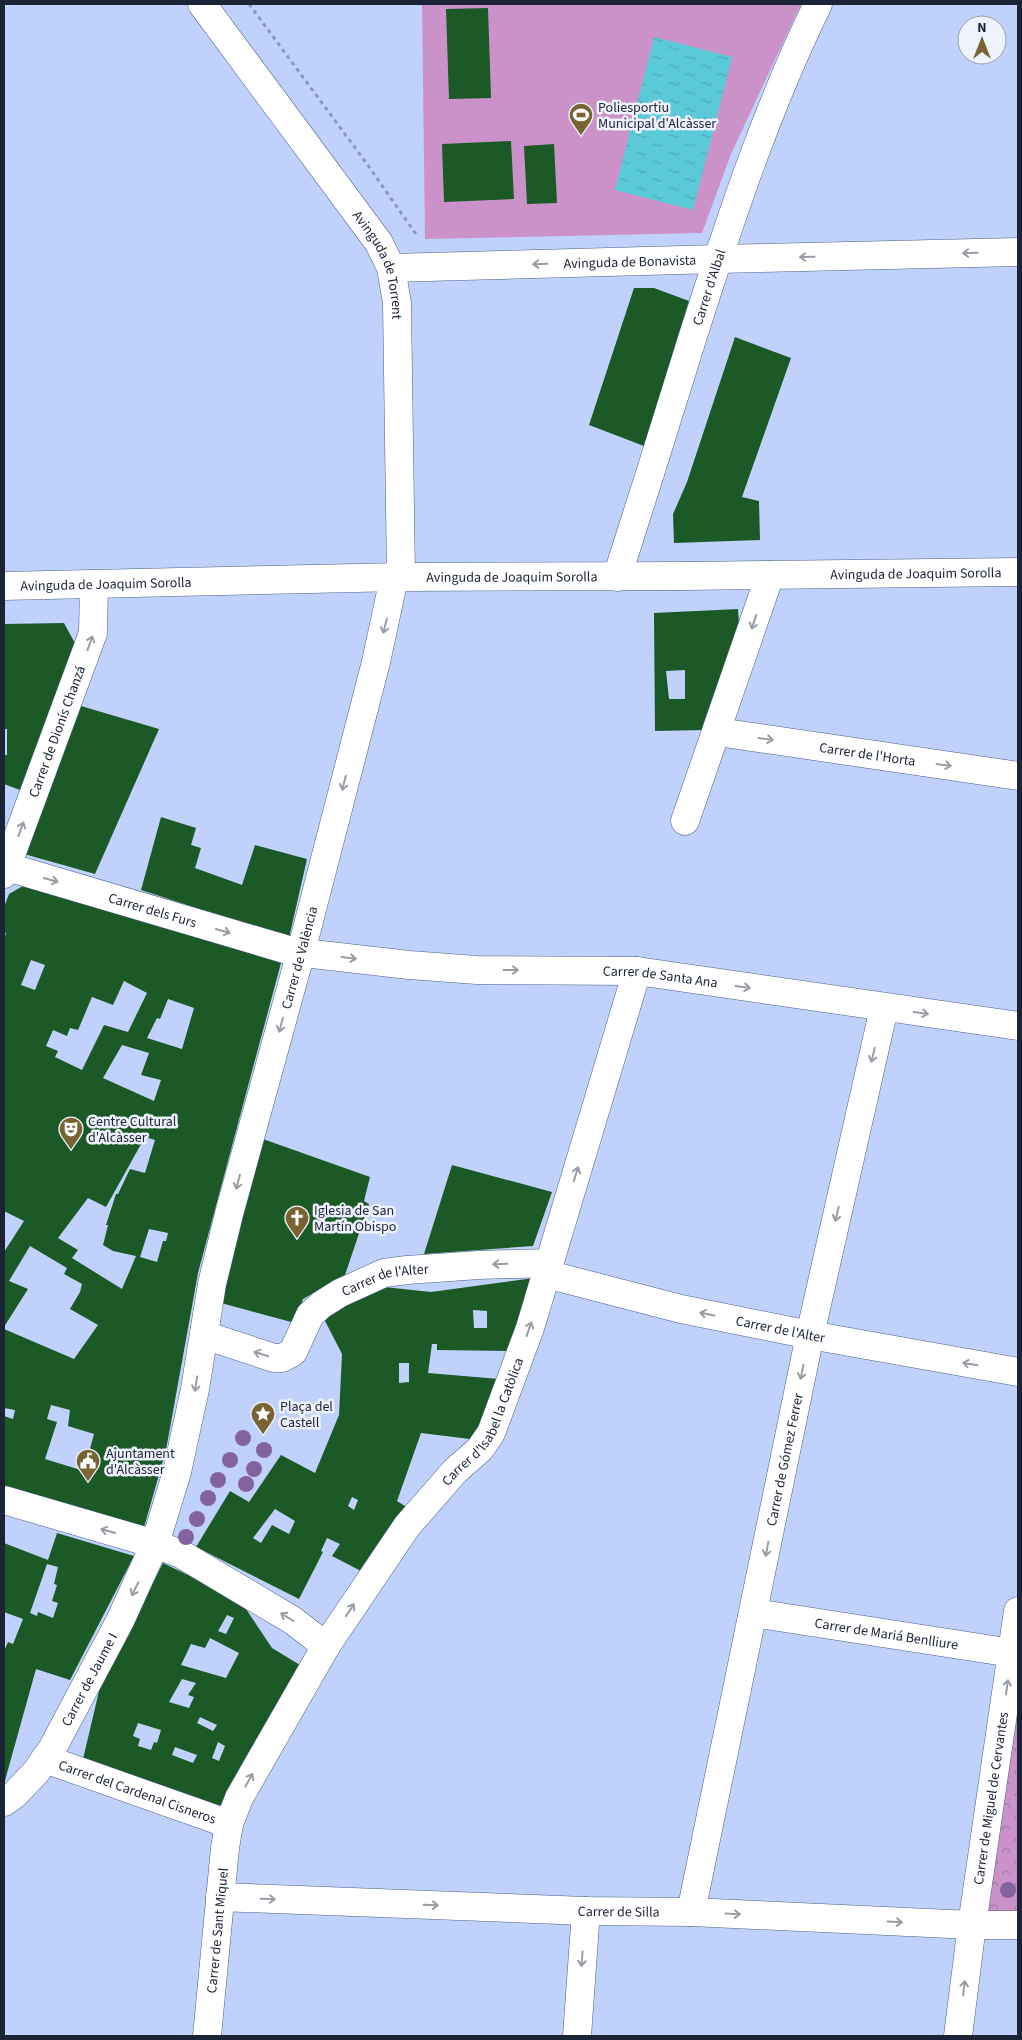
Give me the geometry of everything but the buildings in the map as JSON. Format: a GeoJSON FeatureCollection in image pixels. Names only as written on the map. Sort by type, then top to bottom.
{"type":"FeatureCollection","features":[{"type":"Feature","properties":{"kind":"street","name":"Avinguda de Torrent"},"geometry":{"type":"LineString","coordinates":[[202,4],[378,243],[390,268],[397,304],[398,578]]}},
{"type":"Feature","properties":{"kind":"street","name":"Carrer d'Albal"},"geometry":{"type":"LineString","coordinates":[[617,577],[718,258],[774,99],[818,4]]}},
{"type":"Feature","properties":{"kind":"street","name":"Avinguda de Bonavista"},"geometry":{"type":"LineString","coordinates":[[390,268],[718,258],[1018,252]]}},
{"type":"Feature","properties":{"kind":"street","name":"Avinguda de Joaquim Sorolla"},"geometry":{"type":"LineString","coordinates":[[4,586],[398,578],[1018,572]]}},
{"type":"Feature","properties":{"kind":"street"},"geometry":{"type":"LineString","coordinates":[[686,821],[718,732],[770,575]]}},
{"type":"Feature","properties":{"kind":"street","name":"Carrer de València"},"geometry":{"type":"LineString","coordinates":[[204,1335],[212,1284],[229,1214],[301,952],[398,578]]}},
{"type":"Feature","properties":{"kind":"street","name":"Carrer de Dionís Chanzá"},"geometry":{"type":"LineString","coordinates":[[5,869],[93,633],[94,585]]}},
{"type":"Feature","properties":{"kind":"street","name":"Carrer de l'Horta"},"geometry":{"type":"LineString","coordinates":[[718,732],[1018,776]]}},
{"type":"Feature","properties":{"kind":"street","name":"Carrer dels Furs"},"geometry":{"type":"LineString","coordinates":[[5,869],[301,952]]}},
{"type":"Feature","properties":{"kind":"street","name":"Carrer de Santa Ana"},"geometry":{"type":"LineString","coordinates":[[301,952],[409,965],[477,970],[637,971],[1018,1026]]}},
{"type":"Feature","properties":{"kind":"street","name":"Carrer d'Isabel la Catòlica"},"geometry":{"type":"LineString","coordinates":[[229,1824],[239,1798],[326,1646],[407,1526],[455,1471],[480,1449],[491,1433],[530,1328],[637,971]]}},
{"type":"Feature","properties":{"kind":"street","name":"Carrer de Gómez Ferrer"},"geometry":{"type":"LineString","coordinates":[[691,1912],[810,1335],[884,1008]]}},
{"type":"Feature","properties":{"kind":"street","name":"Carrer de l'Alter"},"geometry":{"type":"LineString","coordinates":[[204,1335],[274,1358],[282,1358],[293,1352],[310,1315],[340,1294],[384,1273],[479,1265],[547,1268],[681,1309],[810,1335],[1018,1372]]}},
{"type":"Feature","properties":{"kind":"street"},"geometry":{"type":"LineString","coordinates":[[155,1544],[178,1472],[204,1335]]}},
{"type":"Feature","properties":{"kind":"street"},"geometry":{"type":"LineString","coordinates":[[4,1500],[155,1544],[182,1554],[292,1620],[326,1646]]}},
{"type":"Feature","properties":{"kind":"street","name":"Carrer de Jaume I"},"geometry":{"type":"LineString","coordinates":[[4,1802],[14,1795],[45,1759],[120,1621],[155,1544]]}},
{"type":"Feature","properties":{"kind":"street","name":"Carrer de Miguel de Cervantes"},"geometry":{"type":"LineString","coordinates":[[958,2036],[972,1925],[1015,1654],[1018,1611]]}},
{"type":"Feature","properties":{"kind":"street","name":"Carrer de Mariá Benlliure"},"geometry":{"type":"LineString","coordinates":[[754,1613],[1015,1654]]}},
{"type":"Feature","properties":{"kind":"street","name":"Carrer del Cardenal Cisneros"},"geometry":{"type":"LineString","coordinates":[[45,1759],[229,1824]]}},
{"type":"Feature","properties":{"kind":"street","name":"Carrer de Sant Miquel"},"geometry":{"type":"LineString","coordinates":[[206,2036],[229,1824]]}},
{"type":"Feature","properties":{"kind":"street","name":"Carrer de Silla"},"geometry":{"type":"LineString","coordinates":[[220,1897],[586,1911],[691,1912],[972,1925],[1018,1925]]}},
{"type":"Feature","properties":{"kind":"street"},"geometry":{"type":"LineString","coordinates":[[577,2036],[586,1911]]}},
{"type":"Feature","properties":{"kind":"path"},"geometry":{"type":"LineString","coordinates":[[249,4],[326,107],[415,232],[430,267]]}},
{"type":"Feature","properties":{"kind":"green space","name":"Poliesportiu Municipal d'Alcàsser"},"geometry":{"type":"Polygon","coordinates":[[[422,4],[801,4],[731,154],[702,233],[425,239],[422,4]]]}},
{"type":"Feature","properties":{"kind":"green space"},"geometry":{"type":"Polygon","coordinates":[[[1018,1692],[1018,1912],[982,1911],[1018,1692]]]}},
{"type":"Feature","properties":{"kind":"water"},"geometry":{"type":"Polygon","coordinates":[[[654,37],[732,57],[693,210],[615,190],[654,37]]]}},
{"type":"Feature","properties":{"kind":"place","name":"Poliesportiu Municipal d'Alcàsser"},"geometry":{"type":"Point","coordinates":[581,136]}},
{"type":"Feature","properties":{"kind":"place","name":"Centre Cultural d'Alcàsser"},"geometry":{"type":"Point","coordinates":[71,1150]}},
{"type":"Feature","properties":{"kind":"place","name":"Iglesia de San Martín Obispo"},"geometry":{"type":"Point","coordinates":[297,1239]}},
{"type":"Feature","properties":{"kind":"place","name":"Plaça del Castell"},"geometry":{"type":"Point","coordinates":[263,1435]}},
{"type":"Feature","properties":{"kind":"place","name":"Ajuntament d'Alcàsser"},"geometry":{"type":"Point","coordinates":[88,1482]}}]}
